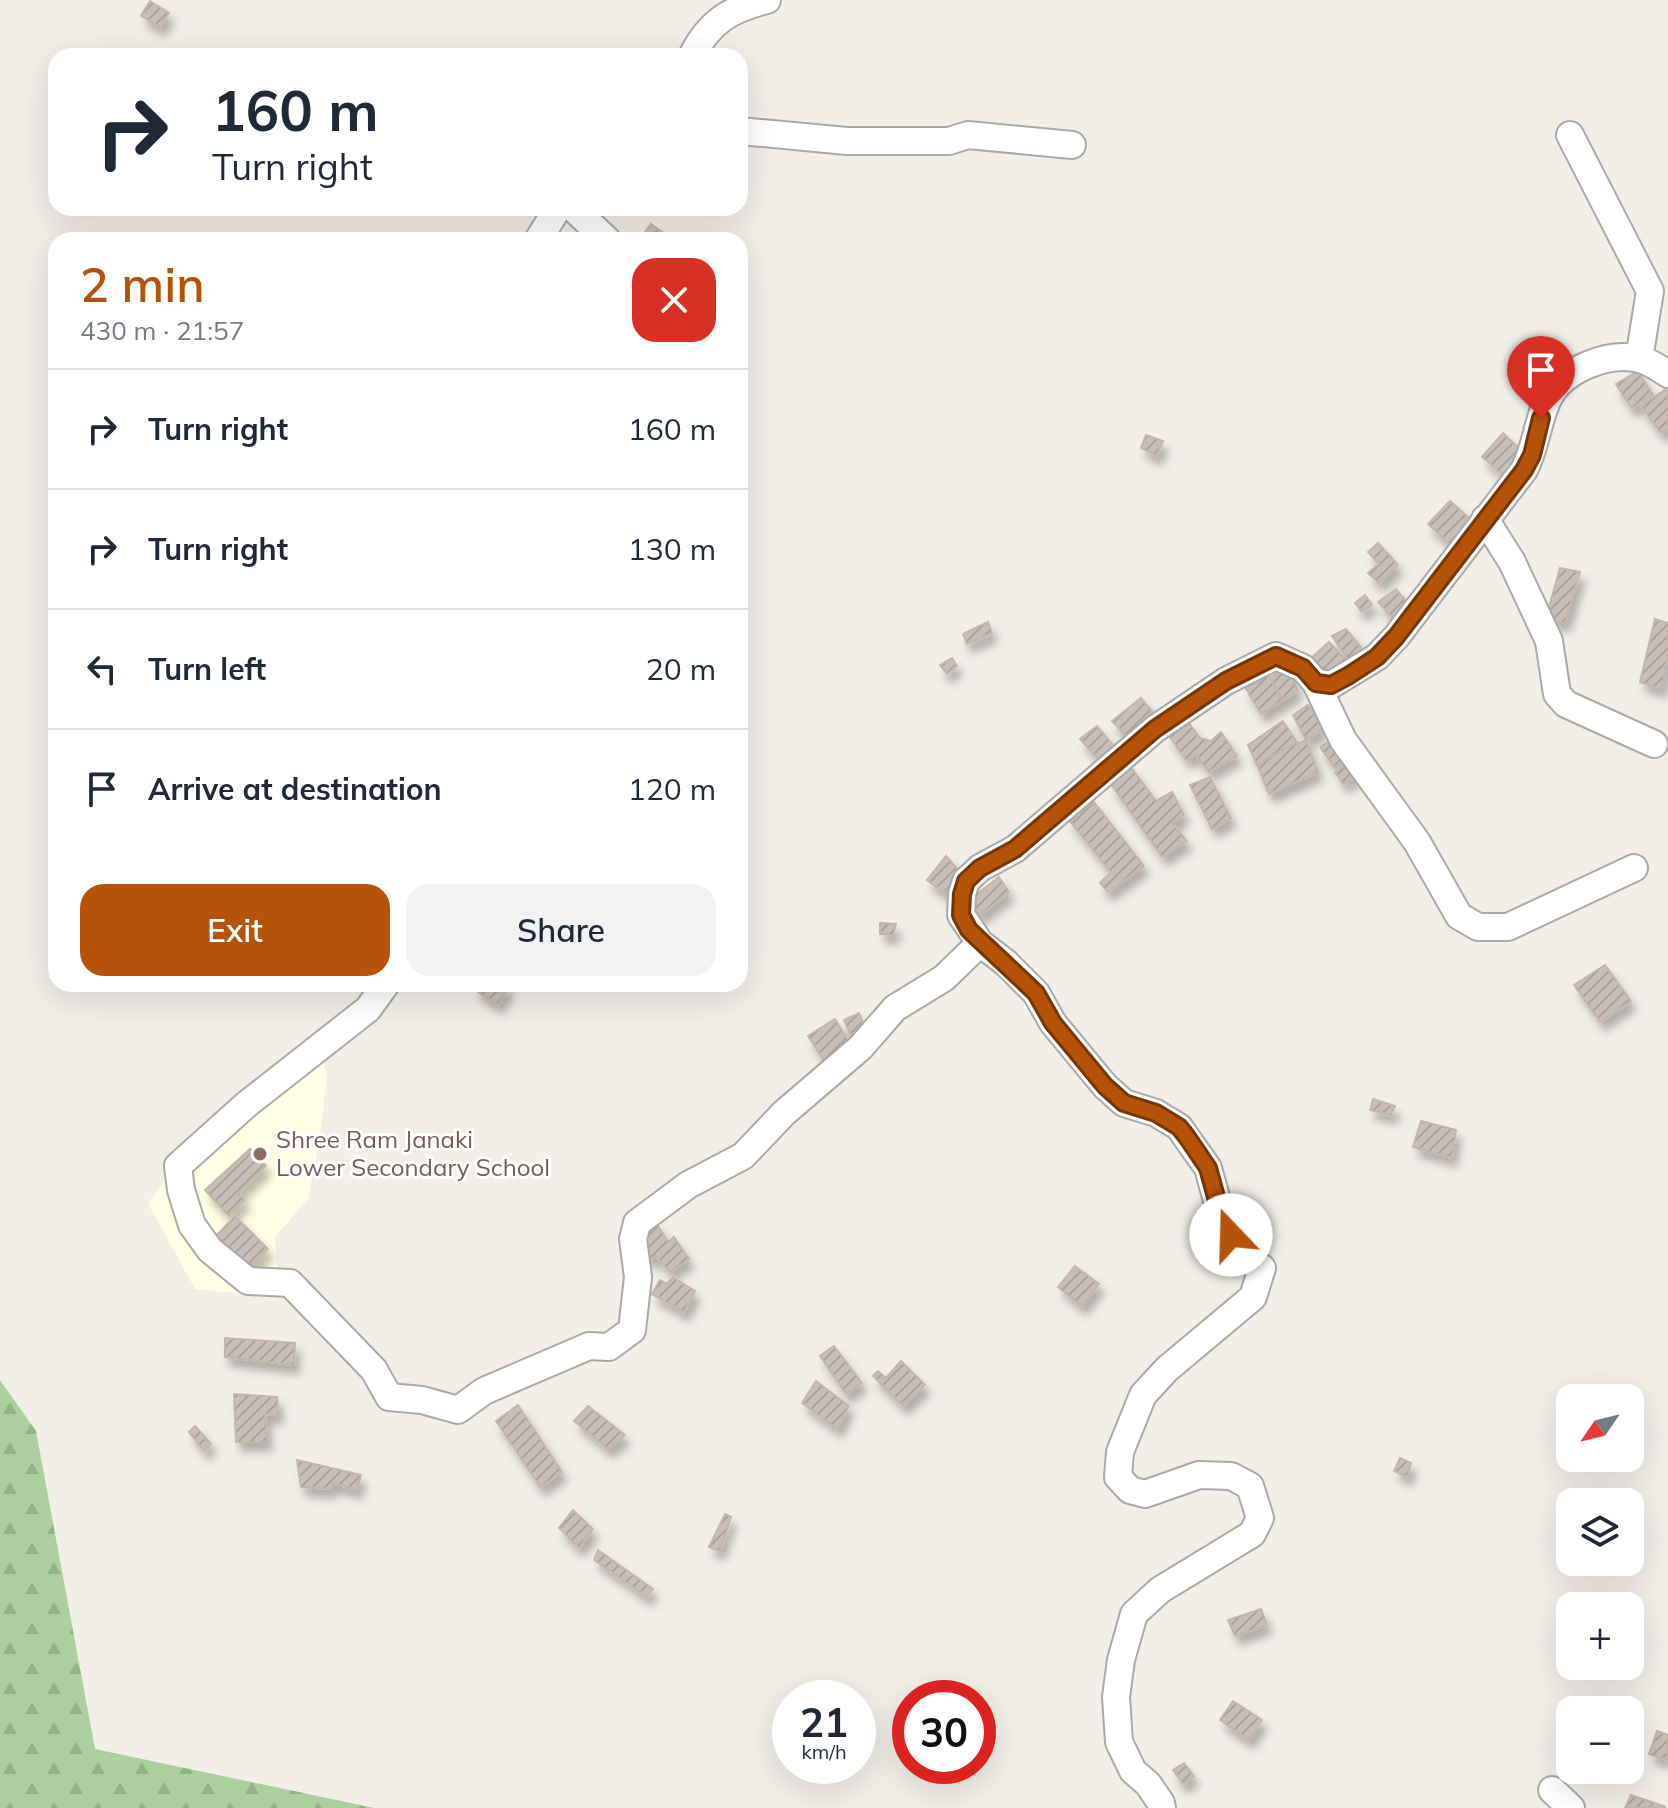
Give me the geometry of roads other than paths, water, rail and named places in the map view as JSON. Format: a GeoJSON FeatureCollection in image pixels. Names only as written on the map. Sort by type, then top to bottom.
{"type":"FeatureCollection","features":[{"type":"Feature","properties":{"kind":"street"},"geometry":{"type":"LineString","coordinates":[[696,48],[715,22],[751,3],[767,0]]}},
{"type":"Feature","properties":{"kind":"street"},"geometry":{"type":"LineString","coordinates":[[748,132],[847,141],[949,141],[968,135],[1072,145]]}},
{"type":"Feature","properties":{"kind":"street"},"geometry":{"type":"LineString","coordinates":[[1570,135],[1650,291],[1639,359]]}},
{"type":"Feature","properties":{"kind":"street"},"geometry":{"type":"LineString","coordinates":[[582,216],[598,232]]}},
{"type":"Feature","properties":{"kind":"street"},"geometry":{"type":"LineString","coordinates":[[1316,683],[1331,685],[1377,657],[1396,637],[1524,470],[1532,455],[1549,398],[1561,380],[1599,362],[1620,358],[1639,359],[1668,374]]}},
{"type":"Feature","properties":{"kind":"street"},"geometry":{"type":"LineString","coordinates":[[1485,519],[1512,562],[1549,641],[1557,694],[1566,704],[1654,744]]}},
{"type":"Feature","properties":{"kind":"street"},"geometry":{"type":"LineString","coordinates":[[1162,1808],[1148,1784],[1133,1771],[1119,1742],[1116,1697],[1121,1660],[1134,1614],[1160,1590],[1252,1534],[1260,1518],[1250,1486],[1231,1476],[1199,1475],[1145,1494],[1130,1490],[1118,1477],[1120,1452],[1143,1395],[1167,1369],[1253,1297],[1262,1268],[1254,1266],[1240,1254],[1221,1215],[1208,1168],[1179,1127],[1156,1113],[1124,1103],[1105,1086],[1053,1023],[1036,993],[980,943],[961,915],[966,881],[980,868],[1015,849],[1155,729],[1226,681],[1276,656],[1303,668],[1316,683],[1343,740],[1417,842],[1459,916],[1468,924],[1508,927],[1634,868]]}},
{"type":"Feature","properties":{"kind":"street"},"geometry":{"type":"LineString","coordinates":[[380,992],[368,1009],[247,1104],[178,1166],[181,1190],[192,1225],[210,1250],[248,1281],[290,1283],[374,1370],[389,1397],[422,1400],[458,1410],[484,1391],[589,1346],[609,1347],[632,1330],[638,1277],[633,1239],[637,1223],[688,1185],[743,1156],[784,1113],[861,1047],[895,1008],[944,978],[980,943]]}},
{"type":"Feature","properties":{"kind":"place","name":"Shree Ram Janaki Lower Secondary School"},"geometry":{"type":"Point","coordinates":[260,1154]}}]}
